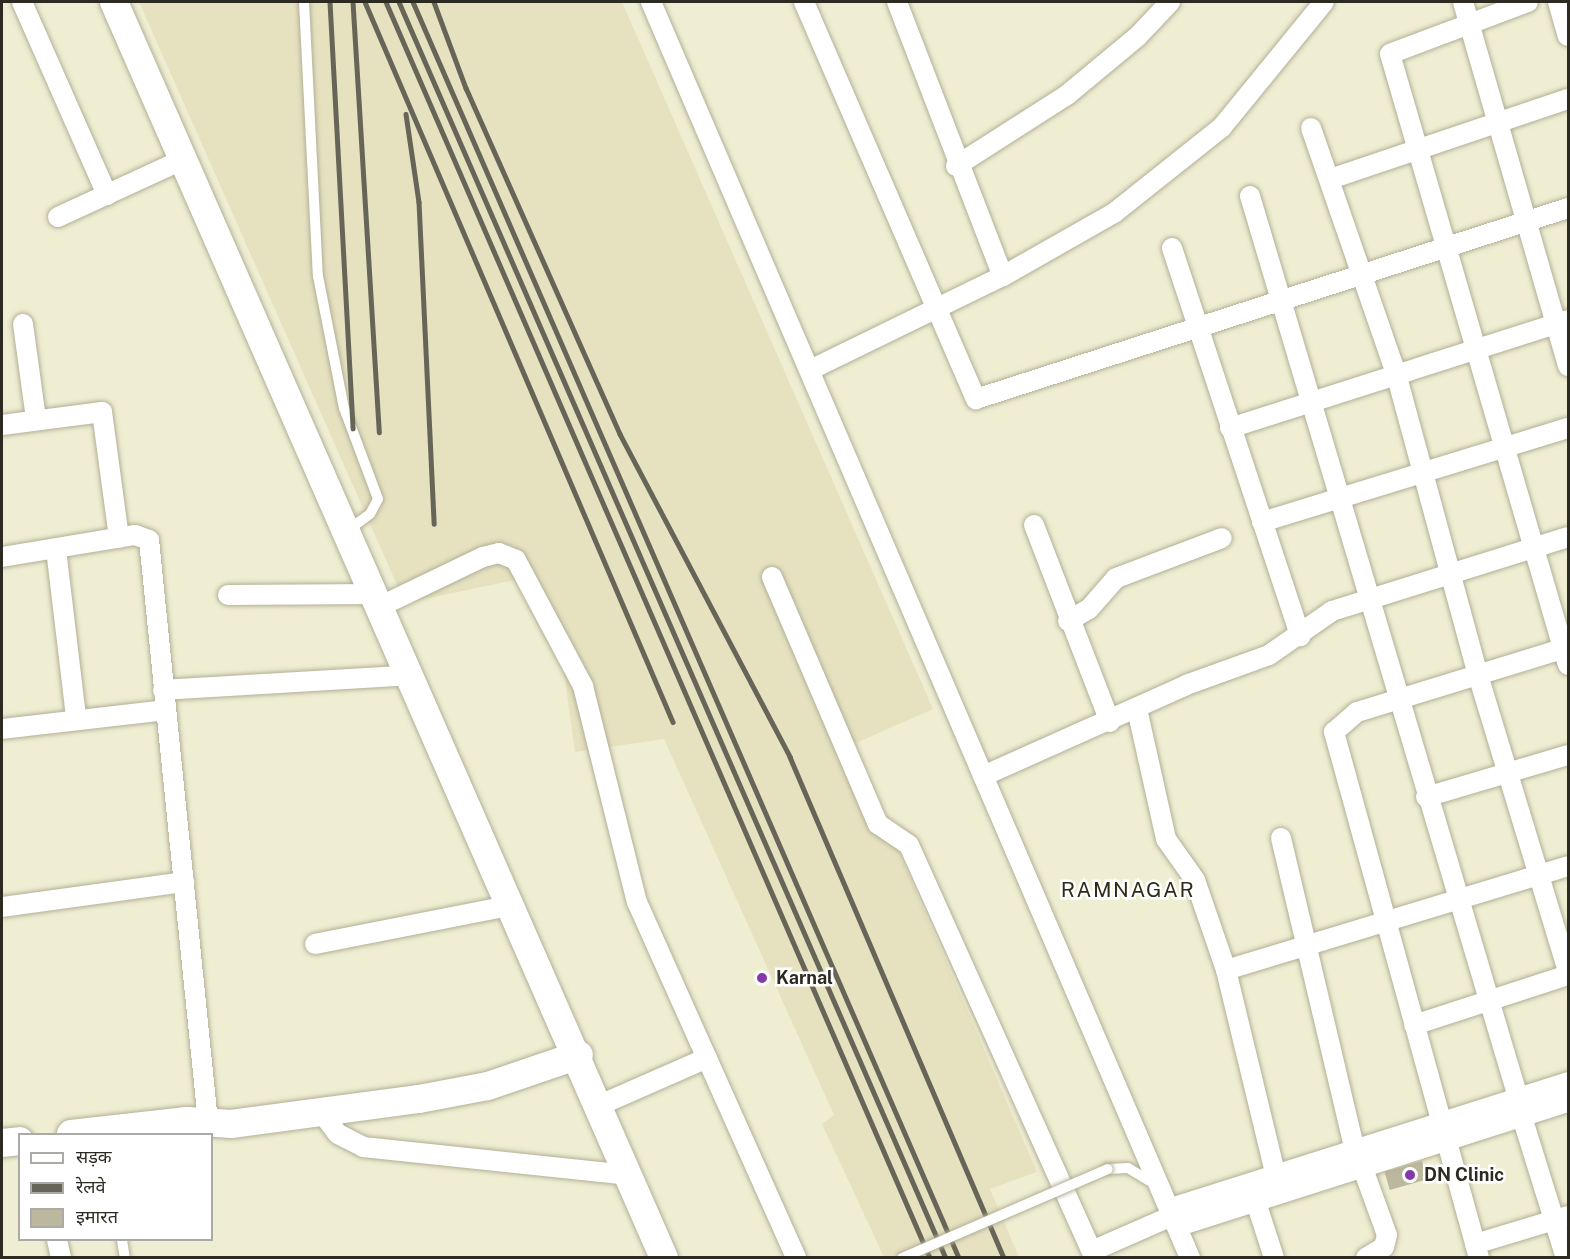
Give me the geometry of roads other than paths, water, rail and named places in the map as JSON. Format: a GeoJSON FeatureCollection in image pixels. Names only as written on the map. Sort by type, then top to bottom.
{"type":"FeatureCollection","features":[{"type":"Feature","properties":{"kind":"street"},"geometry":{"type":"LineString","coordinates":[[22,2],[107,195]]}},
{"type":"Feature","properties":{"kind":"street"},"geometry":{"type":"LineString","coordinates":[[114,2],[579,1054],[664,1257]]}},
{"type":"Feature","properties":{"kind":"street"},"geometry":{"type":"LineString","coordinates":[[651,2],[1190,1257]]}},
{"type":"Feature","properties":{"kind":"street"},"geometry":{"type":"LineString","coordinates":[[804,2],[934,310],[972,394],[983,400],[1569,208]]}},
{"type":"Feature","properties":{"kind":"street"},"geometry":{"type":"LineString","coordinates":[[899,2],[956,166],[1003,276]]}},
{"type":"Feature","properties":{"kind":"street"},"geometry":{"type":"LineString","coordinates":[[956,166],[1067,95],[1138,36],[1170,2]]}},
{"type":"Feature","properties":{"kind":"street"},"geometry":{"type":"LineString","coordinates":[[810,370],[1003,276],[1114,213],[1222,127],[1324,2]]}},
{"type":"Feature","properties":{"kind":"street"},"geometry":{"type":"LineString","coordinates":[[1463,2],[1495,123],[1526,223],[1562,322],[1569,366]]}},
{"type":"Feature","properties":{"kind":"street"},"geometry":{"type":"LineString","coordinates":[[1528,2],[1390,54],[1448,247],[1476,351],[1507,446],[1532,548],[1567,654],[1478,675],[1357,712],[1334,732],[1384,926],[1477,1251],[1561,1218]]}},
{"type":"Feature","properties":{"kind":"street"},"geometry":{"type":"LineString","coordinates":[[1558,2],[1569,36]]}},
{"type":"Feature","properties":{"kind":"street"},"geometry":{"type":"LineString","coordinates":[[1330,179],[1569,99]]}},
{"type":"Feature","properties":{"kind":"street"},"geometry":{"type":"LineString","coordinates":[[1311,128],[1397,377],[1453,572],[1478,675],[1569,973],[1414,1026]]}},
{"type":"Feature","properties":{"kind":"street"},"geometry":{"type":"LineString","coordinates":[[58,217],[184,159]]}},
{"type":"Feature","properties":{"kind":"street"},"geometry":{"type":"LineString","coordinates":[[1250,196],[1315,403],[1396,700],[1520,1107],[1561,1218],[1566,1257]]}},
{"type":"Feature","properties":{"kind":"street"},"geometry":{"type":"LineString","coordinates":[[1172,248],[1300,636]]}},
{"type":"Feature","properties":{"kind":"street"},"geometry":{"type":"LineString","coordinates":[[1230,428],[1397,377],[1562,322]]}},
{"type":"Feature","properties":{"kind":"street"},"geometry":{"type":"LineString","coordinates":[[23,324],[36,419]]}},
{"type":"Feature","properties":{"kind":"street"},"geometry":{"type":"LineString","coordinates":[[2,425],[102,412],[119,538]]}},
{"type":"Feature","properties":{"kind":"street"},"geometry":{"type":"LineString","coordinates":[[1262,522],[1569,428]]}},
{"type":"Feature","properties":{"kind":"street"},"geometry":{"type":"LineString","coordinates":[[1034,525],[1068,621],[1110,722]]}},
{"type":"Feature","properties":{"kind":"street"},"geometry":{"type":"LineString","coordinates":[[2,557],[143,536],[152,549],[165,710],[215,1127]]}},
{"type":"Feature","properties":{"kind":"street"},"geometry":{"type":"LineString","coordinates":[[983,776],[1137,709],[1249,664],[1300,636],[1332,611],[1569,537]]}},
{"type":"Feature","properties":{"kind":"street"},"geometry":{"type":"LineString","coordinates":[[1068,621],[1089,609],[1116,578],[1222,538]]}},
{"type":"Feature","properties":{"kind":"street"},"geometry":{"type":"LineString","coordinates":[[56,549],[76,717]]}},
{"type":"Feature","properties":{"kind":"street"},"geometry":{"type":"LineString","coordinates":[[228,595],[379,600],[483,557],[499,553],[516,560],[583,686],[626,872],[796,1257]]}},
{"type":"Feature","properties":{"kind":"street"},"geometry":{"type":"LineString","coordinates":[[772,577],[878,824],[909,845],[1094,1254],[1275,1172],[1440,1121],[1520,1107],[1569,1102]]}},
{"type":"Feature","properties":{"kind":"street"},"geometry":{"type":"LineString","coordinates":[[163,690],[412,675]]}},
{"type":"Feature","properties":{"kind":"street"},"geometry":{"type":"LineString","coordinates":[[1137,709],[1166,839],[1198,886],[1226,970],[1275,1172]]}},
{"type":"Feature","properties":{"kind":"street"},"geometry":{"type":"LineString","coordinates":[[2,729],[76,717],[165,710]]}},
{"type":"Feature","properties":{"kind":"street"},"geometry":{"type":"LineString","coordinates":[[1426,797],[1569,755]]}},
{"type":"Feature","properties":{"kind":"street"},"geometry":{"type":"LineString","coordinates":[[1281,838],[1304,948],[1353,1148]]}},
{"type":"Feature","properties":{"kind":"street"},"geometry":{"type":"LineString","coordinates":[[1226,970],[1384,926],[1457,899],[1569,866]]}},
{"type":"Feature","properties":{"kind":"street"},"geometry":{"type":"LineString","coordinates":[[2,907],[184,882]]}},
{"type":"Feature","properties":{"kind":"street"},"geometry":{"type":"LineString","coordinates":[[315,944],[513,905]]}},
{"type":"Feature","properties":{"kind":"street"},"geometry":{"type":"LineString","coordinates":[[92,1133],[215,1127],[322,1113],[488,1086],[579,1054]]}},
{"type":"Feature","properties":{"kind":"street"},"geometry":{"type":"LineString","coordinates":[[603,1113],[707,1058]]}},
{"type":"Feature","properties":{"kind":"street"},"geometry":{"type":"LineString","coordinates":[[1174,1216],[1255,1199],[1444,1141],[1569,1082]]}},
{"type":"Feature","properties":{"kind":"street"},"geometry":{"type":"LineString","coordinates":[[322,1113],[338,1134],[363,1147],[628,1175]]}},
{"type":"Feature","properties":{"kind":"street"},"geometry":{"type":"LineString","coordinates":[[2,1143],[18,1141]]}},
{"type":"Feature","properties":{"kind":"street"},"geometry":{"type":"LineString","coordinates":[[2,1163],[18,1161]]}},
{"type":"Feature","properties":{"kind":"street"},"geometry":{"type":"LineString","coordinates":[[1362,1166],[1387,1235],[1384,1247],[1366,1257]]}},
{"type":"Feature","properties":{"kind":"street"},"geometry":{"type":"LineString","coordinates":[[1255,1199],[1274,1257]]}},
{"type":"Feature","properties":{"kind":"street"},"geometry":{"type":"LineString","coordinates":[[57,1241],[61,1257]]}},
{"type":"Feature","properties":{"kind":"lane"},"geometry":{"type":"LineString","coordinates":[[304,2],[318,276],[344,408],[378,499],[370,514],[348,530]]}},
{"type":"Feature","properties":{"kind":"lane"},"geometry":{"type":"LineString","coordinates":[[603,1113],[619,1129],[677,1257]]}},
{"type":"Feature","properties":{"kind":"lane"},"geometry":{"type":"LineString","coordinates":[[902,1257],[1108,1169],[1128,1168],[1162,1190]]}},
{"type":"Feature","properties":{"kind":"lane"},"geometry":{"type":"LineString","coordinates":[[122,1241],[125,1257]]}},
{"type":"Feature","properties":{"kind":"railway"},"geometry":{"type":"LineString","coordinates":[[330,2],[353,428]]}},
{"type":"Feature","properties":{"kind":"railway"},"geometry":{"type":"LineString","coordinates":[[353,2],[379,432]]}},
{"type":"Feature","properties":{"kind":"railway"},"geometry":{"type":"LineString","coordinates":[[365,2],[673,722]]}},
{"type":"Feature","properties":{"kind":"railway"},"geometry":{"type":"LineString","coordinates":[[386,2],[930,1258]]}},
{"type":"Feature","properties":{"kind":"railway"},"geometry":{"type":"LineString","coordinates":[[399,2],[946,1258]]}},
{"type":"Feature","properties":{"kind":"railway"},"geometry":{"type":"LineString","coordinates":[[413,2],[959,1258]]}},
{"type":"Feature","properties":{"kind":"railway"},"geometry":{"type":"LineString","coordinates":[[434,2],[466,88],[620,434],[790,757],[1004,1258]]}},
{"type":"Feature","properties":{"kind":"railway"},"geometry":{"type":"LineString","coordinates":[[406,114],[419,202],[434,524]]}},
{"type":"Feature","properties":{"kind":"place","name":"Karnal"},"geometry":{"type":"Point","coordinates":[762,978]}},
{"type":"Feature","properties":{"kind":"place","name":"DN Clinic"},"geometry":{"type":"Point","coordinates":[1410,1175]}},
{"type":"Feature","properties":{"kind":"district","name":"RAMNAGAR"},"geometry":{"type":"Point","coordinates":[1128,890]}}]}
